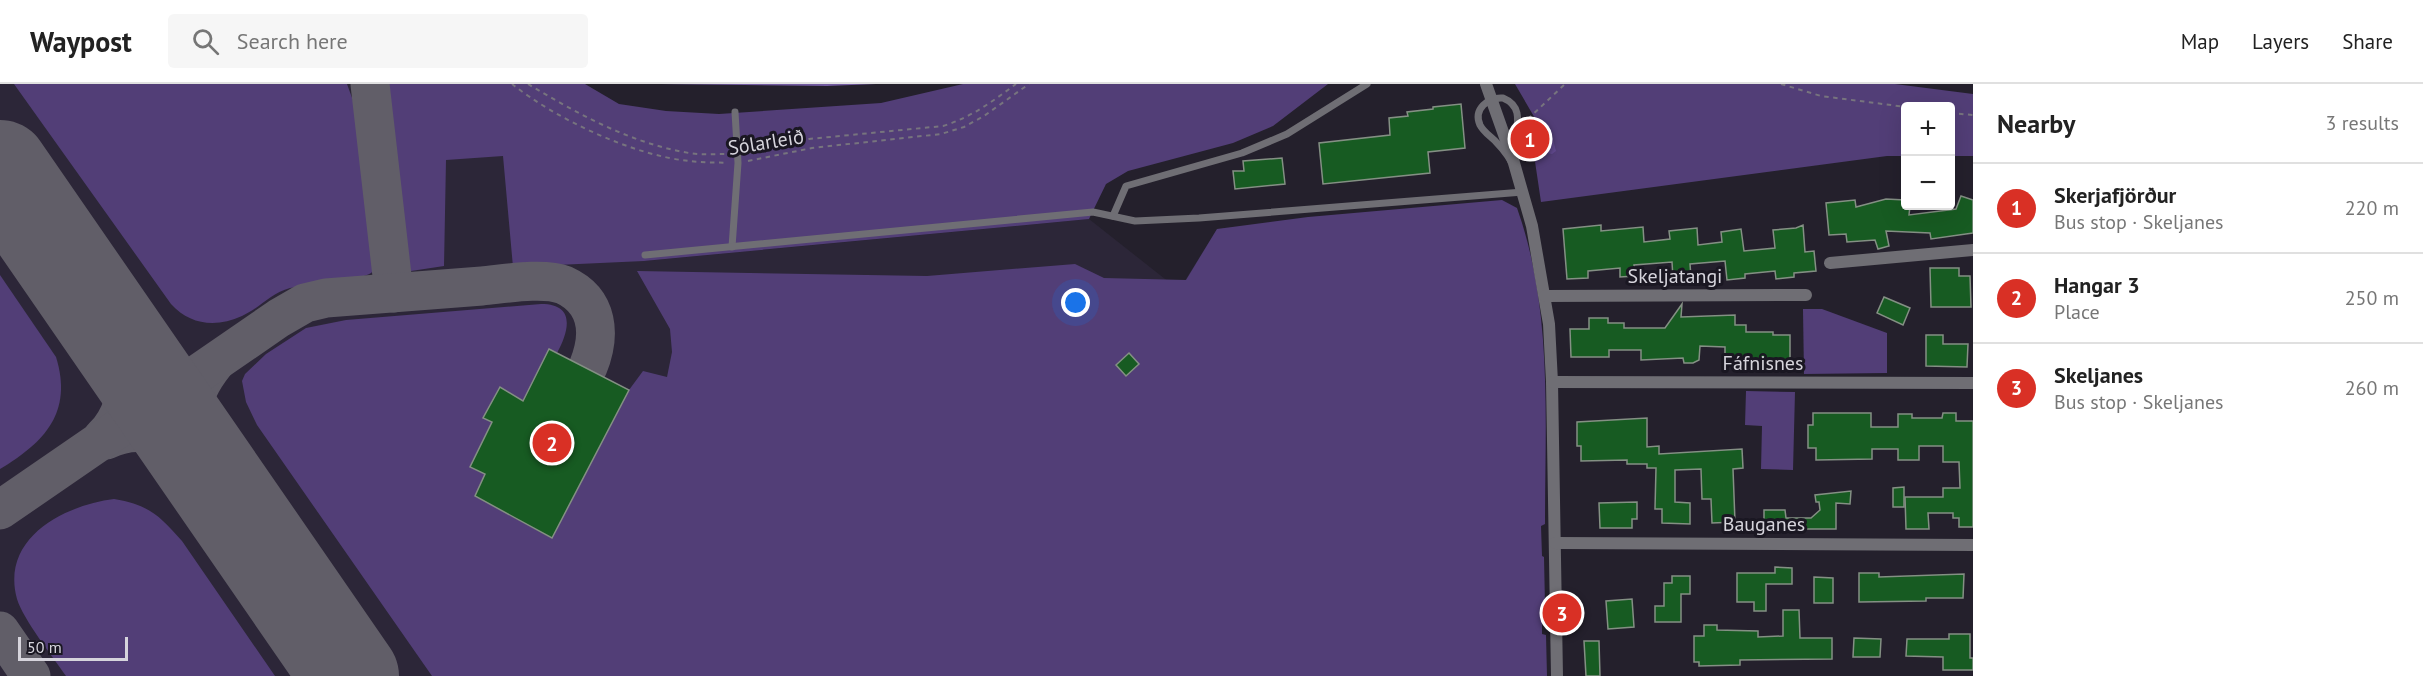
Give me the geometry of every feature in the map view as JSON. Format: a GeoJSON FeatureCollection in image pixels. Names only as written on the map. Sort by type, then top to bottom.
{"type":"FeatureCollection","features":[{"type":"Feature","properties":{"kind":"street"},"geometry":{"type":"LineString","coordinates":[[1486,84],[1523,192],[1535,238],[1545,296],[1552,382],[1557,676]]}},
{"type":"Feature","properties":{"kind":"street"},"geometry":{"type":"LineString","coordinates":[[1830,263],[1973,250]]}},
{"type":"Feature","properties":{"kind":"street","name":"Skeljatangi"},"geometry":{"type":"LineString","coordinates":[[1545,296],[1806,295]]}},
{"type":"Feature","properties":{"kind":"street","name":"Fáfnisnes"},"geometry":{"type":"LineString","coordinates":[[1552,382],[1973,383]]}},
{"type":"Feature","properties":{"kind":"street","name":"Bauganes"},"geometry":{"type":"LineString","coordinates":[[1555,543],[1973,545]]}},
{"type":"Feature","properties":{"kind":"lane"},"geometry":{"type":"LineString","coordinates":[[1113,216],[1126,186],[1242,153],[1287,134],[1367,84]]}},
{"type":"Feature","properties":{"kind":"lane"},"geometry":{"type":"LineString","coordinates":[[1503,98],[1514,104],[1518,116],[1515,146],[1516,171],[1504,150],[1480,125],[1482,107],[1491,99],[1503,98]]}},
{"type":"Feature","properties":{"kind":"lane"},"geometry":{"type":"LineString","coordinates":[[732,247],[738,159],[735,112]]}},
{"type":"Feature","properties":{"kind":"lane"},"geometry":{"type":"LineString","coordinates":[[645,255],[1093,212],[1135,221],[1523,192]]}},
{"type":"Feature","properties":{"kind":"path","name":"Sólarleið"},"geometry":{"type":"LineString","coordinates":[[512,84],[530,98],[580,126],[640,150],[688,161],[738,159],[812,148],[941,134],[964,127],[984,116],[1029,84]]}},
{"type":"Feature","properties":{"kind":"path","name":"Sólarleið"},"geometry":{"type":"LineString","coordinates":[[528,84],[581,116],[646,142],[691,153],[738,159],[809,139],[944,126],[977,112],[1016,84]]}},
{"type":"Feature","properties":{"kind":"path"},"geometry":{"type":"LineString","coordinates":[[1517,126],[1526,121],[1565,84]]}},
{"type":"Feature","properties":{"kind":"path"},"geometry":{"type":"LineString","coordinates":[[1780,84],[1821,96],[1901,106]]}},
{"type":"Feature","properties":{"kind":"path"},"geometry":{"type":"LineString","coordinates":[[1955,113],[1973,115]]}},
{"type":"Feature","properties":{"kind":"shaded area"},"geometry":{"type":"Polygon","coordinates":[[[0,84],[496,84],[645,261],[1089,219],[1179,290],[1217,229],[1498,204],[1535,676],[0,676],[0,84]]]}},
{"type":"Feature","properties":{"kind":"shaded area"},"geometry":{"type":"Polygon","coordinates":[[[14,84],[347,84],[355,106],[376,256],[375,267],[366,276],[283,290],[248,313],[232,320],[213,323],[186,316],[171,304],[14,84]]]}},
{"type":"Feature","properties":{"kind":"shaded area"},"geometry":{"type":"Polygon","coordinates":[[[379,84],[585,84],[619,104],[666,111],[719,114],[881,103],[963,84],[1328,84],[1273,126],[1233,143],[1128,171],[1106,184],[1089,219],[644,261],[513,267],[503,156],[446,160],[444,266],[398,273],[392,266],[372,103],[379,84]]]}},
{"type":"Feature","properties":{"kind":"shaded area"},"geometry":{"type":"Polygon","coordinates":[[[661,84],[876,84],[827,86],[661,84]]]}},
{"type":"Feature","properties":{"kind":"shaded area"},"geometry":{"type":"Polygon","coordinates":[[[1515,84],[1895,84],[1973,94],[1973,156],[1955,156],[1955,102],[1901,102],[1901,156],[1541,202],[1533,148],[1536,120],[1515,84]]]}},
{"type":"Feature","properties":{"kind":"shaded area"},"geometry":{"type":"Polygon","coordinates":[[[1542,123],[1549,125],[1556,151],[1552,154],[1546,153],[1542,142],[1535,135],[1537,126],[1542,123]]]}},
{"type":"Feature","properties":{"kind":"shaded area"},"geometry":{"type":"Polygon","coordinates":[[[1502,200],[1517,208],[1529,246],[1542,325],[1546,445],[1545,524],[1541,526],[1545,606],[1542,607],[1542,634],[1546,635],[1547,676],[432,676],[257,425],[246,402],[242,381],[245,374],[266,354],[306,328],[346,320],[541,304],[552,305],[560,309],[567,320],[561,345],[557,353],[549,349],[475,496],[551,538],[629,390],[643,371],[667,377],[672,352],[670,329],[637,271],[927,276],[1075,264],[1104,278],[1186,280],[1217,229],[1308,217],[1502,200]]]}},
{"type":"Feature","properties":{"kind":"shaded area"},"geometry":{"type":"Polygon","coordinates":[[[0,275],[56,357],[61,394],[58,409],[42,436],[16,459],[0,469],[0,275]]]}},
{"type":"Feature","properties":{"kind":"shaded area"},"geometry":{"type":"Polygon","coordinates":[[[1803,309],[1822,309],[1887,333],[1887,373],[1804,374],[1803,309]]]}},
{"type":"Feature","properties":{"kind":"shaded area"},"geometry":{"type":"Polygon","coordinates":[[[1746,391],[1795,392],[1793,470],[1761,469],[1762,426],[1745,425],[1746,391]]]}},
{"type":"Feature","properties":{"kind":"shaded area"},"geometry":{"type":"Polygon","coordinates":[[[114,499],[145,508],[160,518],[174,532],[275,676],[66,676],[20,607],[14,577],[18,558],[41,528],[58,517],[76,508],[114,499]]]}},
{"type":"Feature","properties":{"kind":"building"},"geometry":{"type":"Polygon","coordinates":[[[1461,104],[1465,148],[1428,152],[1430,173],[1323,184],[1319,143],[1390,135],[1389,118],[1408,116],[1407,112],[1461,104]]]}},
{"type":"Feature","properties":{"kind":"building"},"geometry":{"type":"Polygon","coordinates":[[[1282,158],[1285,184],[1235,189],[1233,171],[1244,171],[1243,161],[1282,158]]]}},
{"type":"Feature","properties":{"kind":"building"},"geometry":{"type":"Polygon","coordinates":[[[1961,196],[1973,200],[1973,233],[1931,239],[1930,233],[1886,231],[1889,246],[1878,249],[1875,240],[1847,242],[1846,234],[1829,235],[1826,203],[1855,200],[1856,207],[1886,199],[1901,200],[1901,210],[1910,210],[1909,215],[1956,209],[1961,196]]]}},
{"type":"Feature","properties":{"kind":"building"},"geometry":{"type":"Polygon","coordinates":[[[1601,225],[1601,231],[1643,227],[1644,242],[1670,239],[1669,231],[1697,228],[1698,245],[1722,242],[1721,232],[1741,229],[1744,251],[1775,248],[1773,230],[1796,228],[1803,225],[1805,252],[1814,251],[1816,271],[1794,273],[1794,277],[1776,279],[1775,271],[1745,274],[1745,278],[1727,280],[1725,261],[1690,264],[1691,277],[1673,278],[1672,262],[1634,265],[1635,276],[1620,277],[1620,268],[1588,271],[1588,278],[1567,279],[1563,229],[1601,225]]]}},
{"type":"Feature","properties":{"kind":"building"},"geometry":{"type":"Polygon","coordinates":[[[1930,268],[1959,268],[1959,276],[1970,276],[1971,307],[1931,307],[1930,268]]]}},
{"type":"Feature","properties":{"kind":"building"},"geometry":{"type":"Polygon","coordinates":[[[1884,297],[1910,308],[1903,325],[1877,313],[1884,297]]]}},
{"type":"Feature","properties":{"kind":"building"},"geometry":{"type":"Polygon","coordinates":[[[1682,304],[1681,317],[1735,315],[1735,325],[1746,325],[1746,332],[1773,332],[1773,335],[1790,335],[1790,360],[1746,360],[1746,364],[1725,364],[1725,347],[1700,346],[1699,360],[1693,363],[1684,363],[1683,358],[1641,360],[1641,350],[1609,350],[1609,357],[1571,357],[1570,329],[1589,329],[1589,318],[1608,318],[1608,323],[1624,323],[1624,328],[1665,328],[1682,304]]]}},
{"type":"Feature","properties":{"kind":"building"},"geometry":{"type":"Polygon","coordinates":[[[1926,335],[1943,335],[1943,344],[1968,344],[1967,367],[1926,366],[1926,335]]]}},
{"type":"Feature","properties":{"kind":"building"},"geometry":{"type":"Polygon","coordinates":[[[549,349],[629,390],[552,538],[475,496],[485,474],[470,467],[492,422],[483,418],[500,387],[523,401],[549,349]]]}},
{"type":"Feature","properties":{"kind":"building"},"geometry":{"type":"Polygon","coordinates":[[[1129,353],[1139,364],[1126,376],[1116,365],[1129,353]]]}},
{"type":"Feature","properties":{"kind":"building"},"geometry":{"type":"Polygon","coordinates":[[[1813,413],[1871,413],[1871,427],[1898,427],[1898,414],[1912,414],[1912,418],[1942,418],[1943,413],[1956,413],[1956,421],[1973,421],[1973,527],[1959,527],[1959,518],[1953,518],[1953,513],[1928,513],[1929,529],[1906,529],[1905,497],[1943,497],[1943,488],[1960,488],[1959,462],[1943,462],[1943,446],[1919,446],[1919,460],[1898,460],[1898,449],[1872,449],[1872,459],[1816,460],[1816,448],[1808,448],[1808,425],[1813,425],[1813,413]]]}},
{"type":"Feature","properties":{"kind":"building"},"geometry":{"type":"Polygon","coordinates":[[[1647,418],[1647,447],[1659,446],[1659,454],[1742,449],[1743,468],[1733,469],[1735,522],[1712,523],[1711,499],[1702,499],[1701,469],[1675,470],[1675,502],[1690,503],[1690,524],[1662,523],[1662,509],[1655,509],[1656,468],[1647,468],[1647,464],[1627,464],[1627,460],[1581,461],[1581,446],[1577,446],[1577,422],[1647,418]]]}},
{"type":"Feature","properties":{"kind":"building"},"geometry":{"type":"Polygon","coordinates":[[[1904,487],[1904,507],[1893,507],[1893,488],[1904,487]]]}},
{"type":"Feature","properties":{"kind":"building"},"geometry":{"type":"Polygon","coordinates":[[[1851,491],[1850,504],[1836,503],[1836,529],[1764,529],[1764,510],[1785,510],[1786,518],[1811,518],[1820,510],[1815,495],[1851,491]]]}},
{"type":"Feature","properties":{"kind":"building"},"geometry":{"type":"Polygon","coordinates":[[[1637,502],[1637,519],[1632,519],[1632,528],[1600,528],[1599,503],[1637,502]]]}},
{"type":"Feature","properties":{"kind":"building"},"geometry":{"type":"Polygon","coordinates":[[[1775,567],[1792,568],[1792,584],[1766,584],[1766,611],[1754,611],[1754,602],[1737,602],[1737,573],[1775,573],[1775,567]]]}},
{"type":"Feature","properties":{"kind":"building"},"geometry":{"type":"Polygon","coordinates":[[[1859,573],[1879,573],[1879,577],[1964,574],[1963,598],[1859,602],[1859,573]]]}},
{"type":"Feature","properties":{"kind":"building"},"geometry":{"type":"Polygon","coordinates":[[[1672,576],[1690,576],[1690,594],[1681,594],[1681,622],[1655,622],[1655,606],[1664,606],[1664,583],[1672,583],[1672,576]]]}},
{"type":"Feature","properties":{"kind":"building"},"geometry":{"type":"Polygon","coordinates":[[[1814,577],[1833,578],[1833,603],[1814,603],[1814,577]]]}},
{"type":"Feature","properties":{"kind":"building"},"geometry":{"type":"Polygon","coordinates":[[[1632,599],[1634,627],[1608,629],[1606,601],[1632,599]]]}},
{"type":"Feature","properties":{"kind":"building"},"geometry":{"type":"Polygon","coordinates":[[[1783,610],[1799,610],[1800,638],[1832,638],[1832,659],[1740,660],[1740,665],[1699,666],[1699,662],[1694,662],[1694,636],[1704,636],[1704,625],[1717,625],[1717,630],[1758,631],[1758,637],[1783,636],[1783,610]]]}},
{"type":"Feature","properties":{"kind":"building"},"geometry":{"type":"Polygon","coordinates":[[[1949,634],[1970,634],[1970,658],[1973,658],[1973,670],[1943,670],[1943,657],[1906,656],[1907,639],[1949,639],[1949,634]]]}},
{"type":"Feature","properties":{"kind":"building"},"geometry":{"type":"Polygon","coordinates":[[[1854,638],[1881,639],[1880,657],[1853,657],[1854,638]]]}},
{"type":"Feature","properties":{"kind":"building"},"geometry":{"type":"Polygon","coordinates":[[[1584,641],[1599,641],[1600,676],[1586,676],[1584,641]]]}},
{"type":"Feature","properties":{"kind":"taxiway"},"geometry":{"type":"LineString","coordinates":[[370,84],[394,293]]}},
{"type":"Feature","properties":{"kind":"taxiway"},"geometry":{"type":"LineString","coordinates":[[0,510],[279,318],[305,303],[326,298],[523,282],[564,285],[584,300],[594,320],[595,343],[588,367]]}},
{"type":"Feature","properties":{"kind":"taxiway"},"geometry":{"type":"LineString","coordinates":[[95,308],[120,352],[126,376],[123,405],[114,423],[103,437]]}},
{"type":"Feature","properties":{"kind":"taxiway"},"geometry":{"type":"LineString","coordinates":[[210,471],[197,442],[192,416],[197,391],[215,363]]}},
{"type":"Feature","properties":{"kind":"taxiway"},"geometry":{"type":"LineString","coordinates":[[106,440],[123,434],[139,432],[167,439],[192,457],[215,480]]}},
{"type":"Feature","properties":{"kind":"taxiway"},"geometry":{"type":"LineString","coordinates":[[0,631],[31,676]]}},
{"type":"Feature","properties":{"kind":"runway"},"geometry":{"type":"LineString","coordinates":[[0,169],[350,676]]}},
{"type":"Feature","properties":{"kind":"place","name":"Skerjafjörður"},"geometry":{"type":"Point","coordinates":[1530,139]}},
{"type":"Feature","properties":{"kind":"place","name":"Hangar 3"},"geometry":{"type":"Point","coordinates":[552,443]}},
{"type":"Feature","properties":{"kind":"place","name":"Skeljanes"},"geometry":{"type":"Point","coordinates":[1562,613]}}]}
